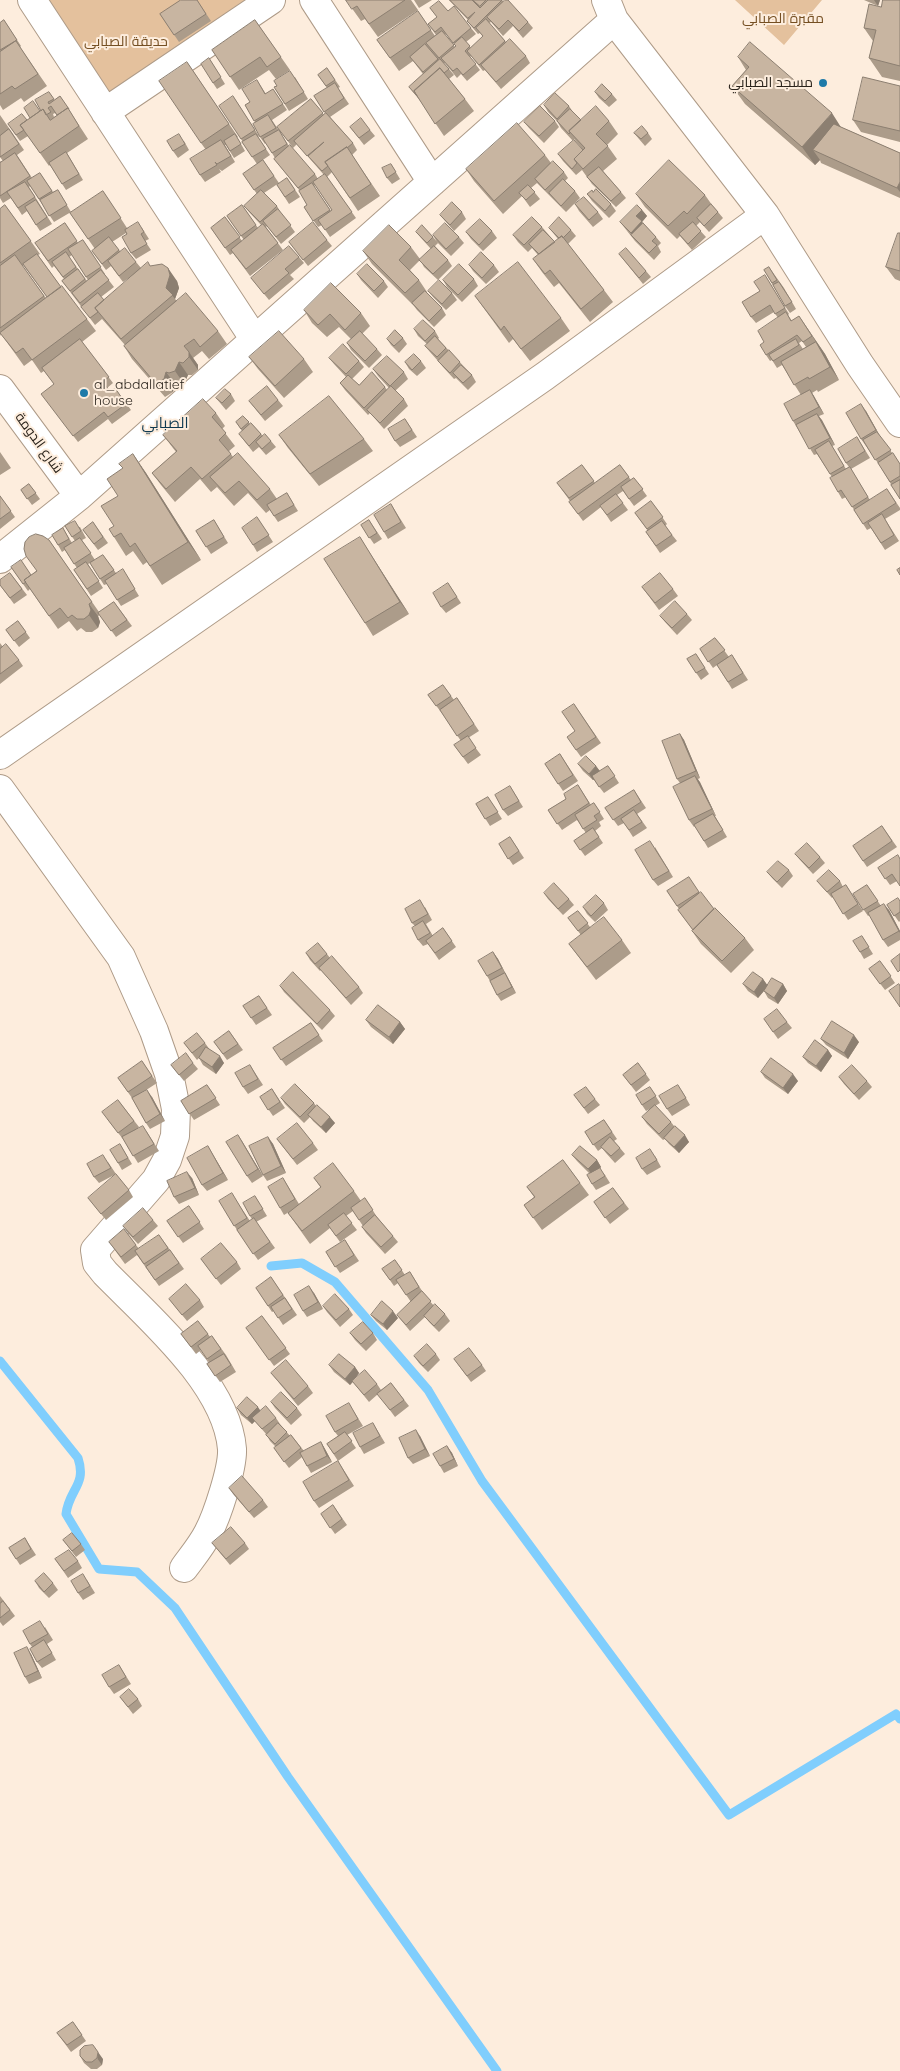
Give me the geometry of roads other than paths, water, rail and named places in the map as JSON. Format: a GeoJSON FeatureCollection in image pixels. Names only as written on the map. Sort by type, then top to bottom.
{"type":"FeatureCollection","features":[{"type":"Feature","properties":{"kind":"street"},"geometry":{"type":"LineString","coordinates":[[32,0],[255,340]]}},
{"type":"Feature","properties":{"kind":"street"},"geometry":{"type":"LineString","coordinates":[[105,112],[272,0]]}},
{"type":"Feature","properties":{"kind":"street"},"geometry":{"type":"LineString","coordinates":[[314,0],[432,182]]}},
{"type":"Feature","properties":{"kind":"street"},"geometry":{"type":"LineString","coordinates":[[0,560],[79,496],[432,182],[610,10],[765,215],[860,365],[900,423]]}},
{"type":"Feature","properties":{"kind":"street"},"geometry":{"type":"LineString","coordinates":[[0,754],[546,376],[765,215]]}},
{"type":"Feature","properties":{"kind":"street","name":"شارع الدومة"},"geometry":{"type":"LineString","coordinates":[[0,389],[79,496]]}},
{"type":"Feature","properties":{"kind":"street"},"geometry":{"type":"LineString","coordinates":[[0,789],[121,957],[154,1032],[169,1074],[176,1109],[175,1136],[167,1160],[156,1180],[96,1250],[97,1263],[105,1273],[197,1368],[225,1417],[232,1451],[225,1487],[208,1534],[184,1568]]}},
{"type":"Feature","properties":{"kind":"waterway"},"geometry":{"type":"LineString","coordinates":[[271,1266],[302,1263],[335,1282],[428,1390],[482,1481],[729,1815],[896,1714],[900,1719]]}},
{"type":"Feature","properties":{"kind":"waterway"},"geometry":{"type":"LineString","coordinates":[[0,1361],[78,1458],[80,1467],[79,1481],[70,1499],[66,1514],[99,1569],[137,1572],[175,1608],[288,1777],[497,2071]]}},
{"type":"Feature","properties":{"kind":"place","name":"مسجد الصبابي"},"geometry":{"type":"Point","coordinates":[823,83]}},
{"type":"Feature","properties":{"kind":"place","name":"al_abdallatief house"},"geometry":{"type":"Point","coordinates":[84,393]}},
{"type":"Feature","properties":{"kind":"district","name":"الصبابي"},"geometry":{"type":"Point","coordinates":[165,423]}},
{"type":"Feature","properties":{"kind":"park label","name":"مقبرة الصبابي"},"geometry":{"type":"Point","coordinates":[783,19]}},
{"type":"Feature","properties":{"kind":"park label","name":"حديقة الصبابي"},"geometry":{"type":"Point","coordinates":[126,42]}}]}
